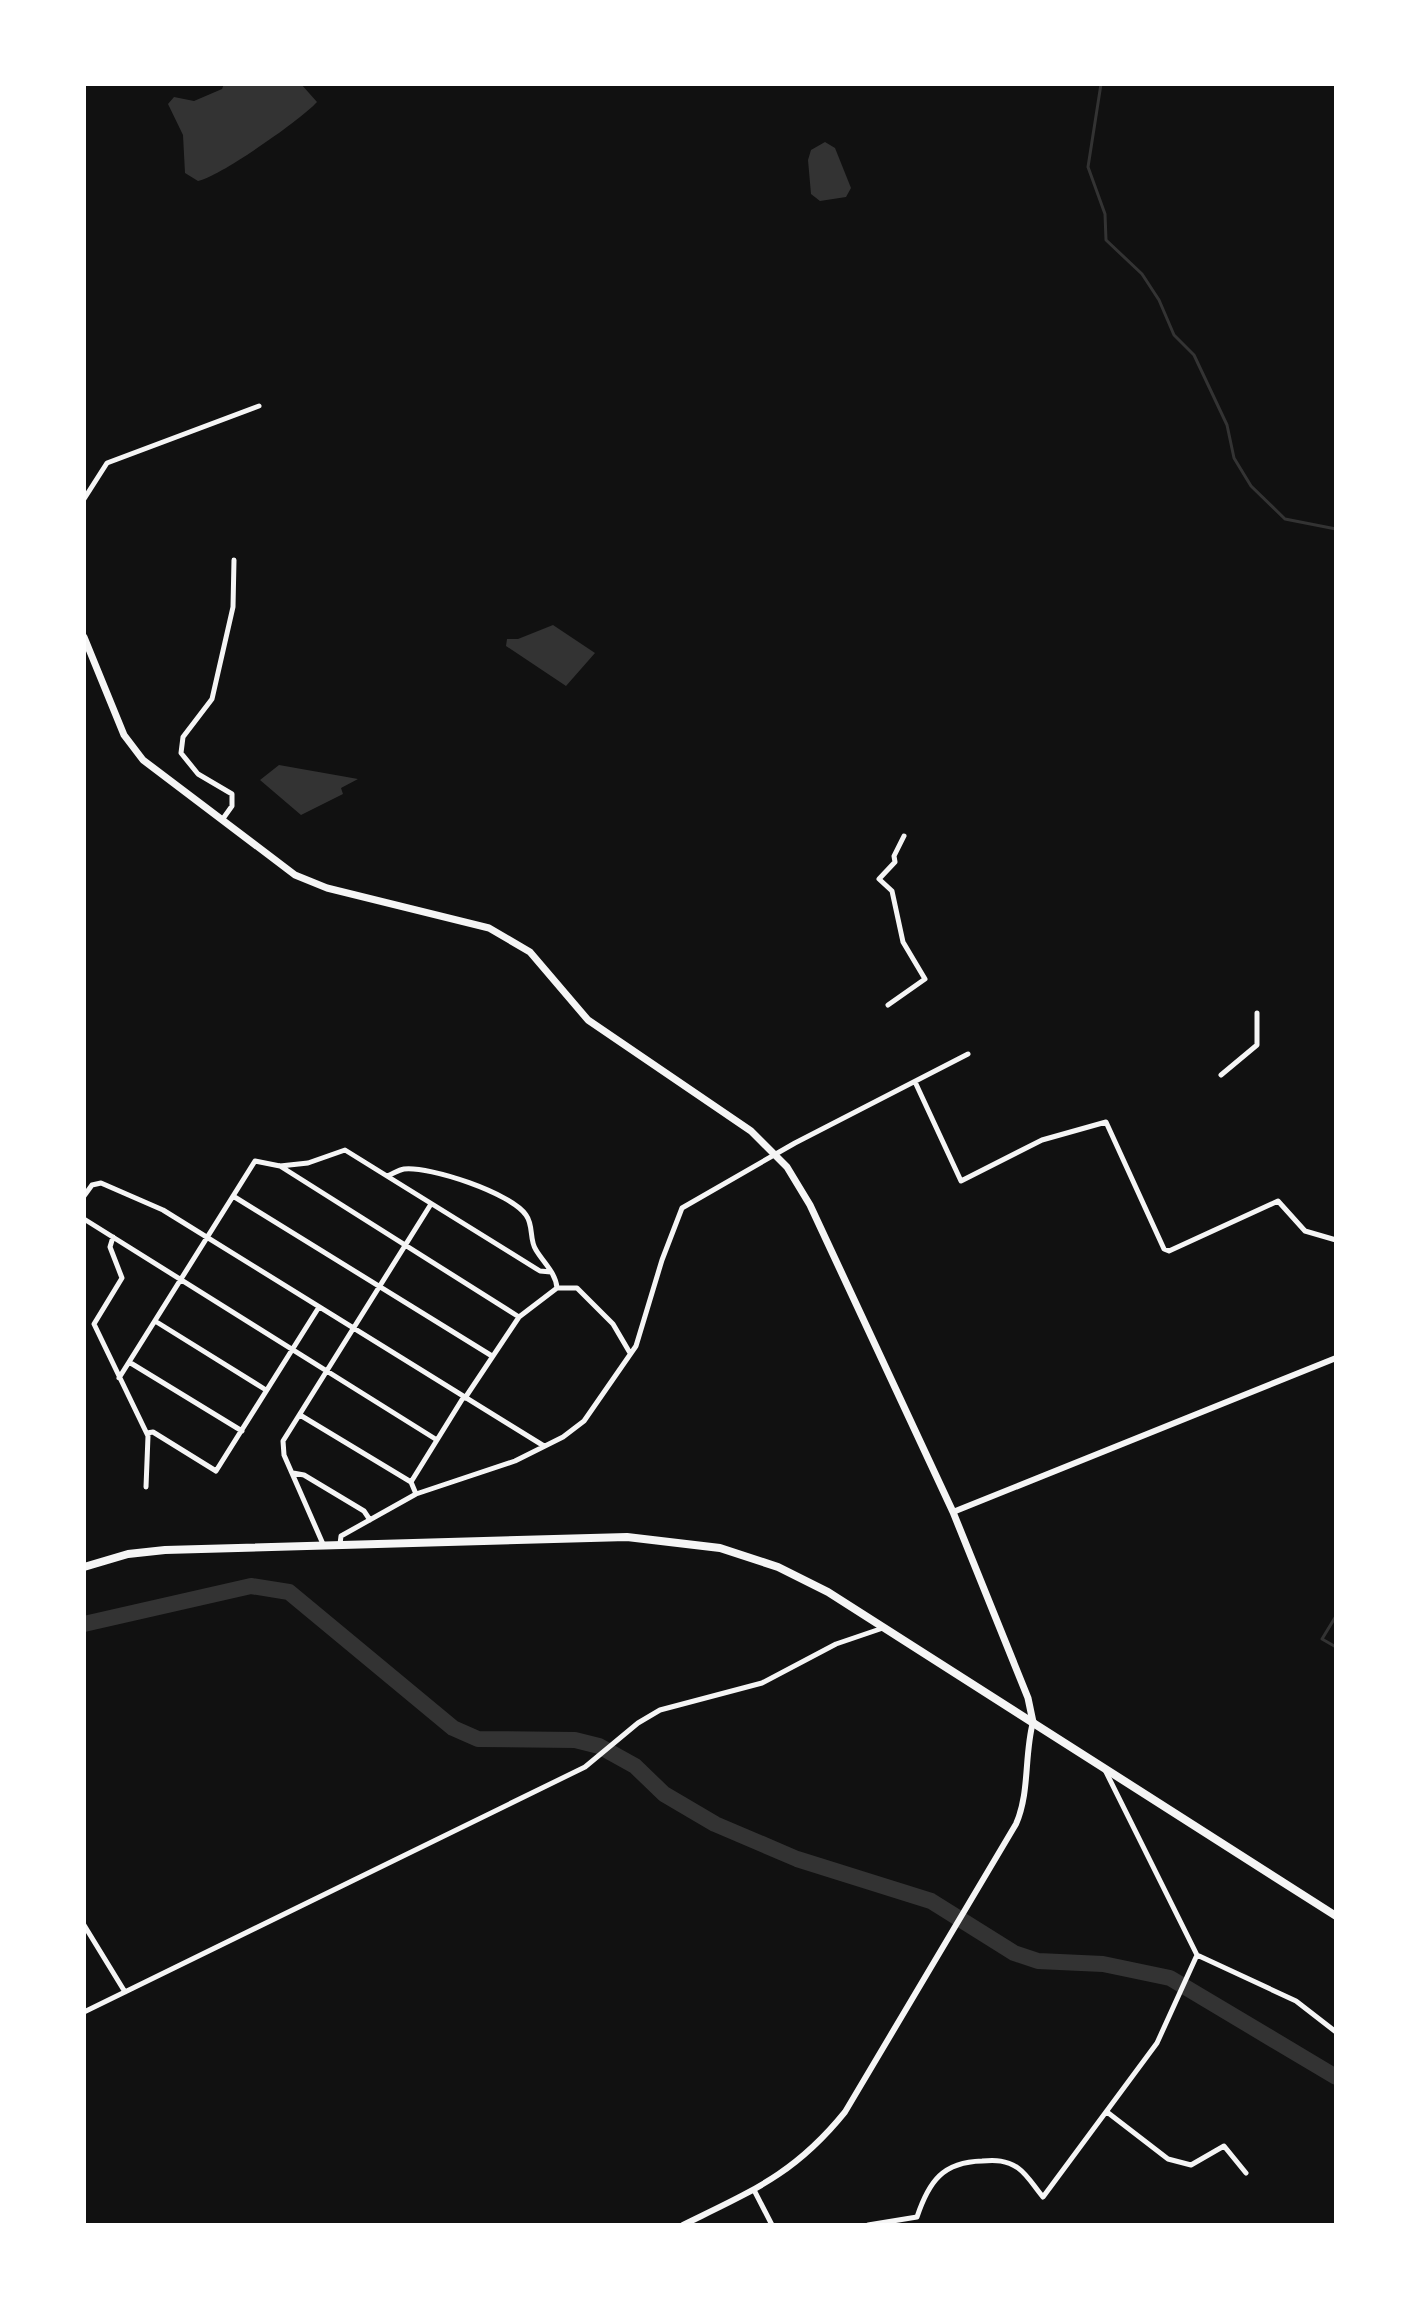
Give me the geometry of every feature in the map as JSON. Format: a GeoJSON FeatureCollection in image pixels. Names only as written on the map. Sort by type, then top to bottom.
{"type":"FeatureCollection","features":[{"type":"Feature","properties":{"kind":"highway"},"geometry":{"type":"LineString","coordinates":[[84,1567],[128,1554],[165,1550],[627,1537],[691,1542],[778,1567],[828,1592],[1336,1916]]}},
{"type":"Feature","properties":{"kind":"main road"},"geometry":{"type":"LineString","coordinates":[[84,637],[118,723],[134,749],[158,774],[295,875],[310,882],[489,928],[510,938],[539,961],[563,995],[588,1020],[702,1096],[777,1155],[810,1205],[953,1512],[1028,1698],[1033,1722]]}},
{"type":"Feature","properties":{"kind":"street"},"geometry":{"type":"LineString","coordinates":[[84,499],[107,463],[259,406]]}},
{"type":"Feature","properties":{"kind":"street"},"geometry":{"type":"LineString","coordinates":[[222,820],[232,806],[232,794],[189,765],[183,759],[181,745],[183,737],[212,699],[233,607],[234,560]]}},
{"type":"Feature","properties":{"kind":"street"},"geometry":{"type":"LineString","coordinates":[[888,1005],[925,979],[903,942],[892,891],[879,879],[895,862],[894,856],[904,836]]}},
{"type":"Feature","properties":{"kind":"street"},"geometry":{"type":"LineString","coordinates":[[1221,1075],[1257,1045],[1257,1013]]}},
{"type":"Feature","properties":{"kind":"street"},"geometry":{"type":"LineString","coordinates":[[340,1544],[341,1536],[416,1494],[515,1461],[545,1447],[584,1421],[631,1354],[682,1208],[795,1143],[916,1084],[968,1054]]}},
{"type":"Feature","properties":{"kind":"street"},"geometry":{"type":"LineString","coordinates":[[916,1084],[961,1181],[1042,1140],[1106,1122],[1164,1249],[1169,1251],[1278,1201],[1305,1231],[1336,1240]]}},
{"type":"Feature","properties":{"kind":"street"},"geometry":{"type":"LineString","coordinates":[[119,1378],[255,1161],[280,1166],[315,1161],[345,1150],[540,1271],[551,1272]]}},
{"type":"Feature","properties":{"kind":"street"},"geometry":{"type":"LineString","coordinates":[[280,1166],[519,1317]]}},
{"type":"Feature","properties":{"kind":"street"},"geometry":{"type":"LineString","coordinates":[[387,1176],[401,1170],[418,1170],[463,1182],[503,1198],[527,1215],[533,1246],[551,1272],[557,1288]]}},
{"type":"Feature","properties":{"kind":"street"},"geometry":{"type":"LineString","coordinates":[[84,1196],[92,1185],[101,1183],[119,1194],[137,1197],[207,1237],[545,1447]]}},
{"type":"Feature","properties":{"kind":"street"},"geometry":{"type":"LineString","coordinates":[[233,1196],[492,1356]]}},
{"type":"Feature","properties":{"kind":"street"},"geometry":{"type":"LineString","coordinates":[[323,1544],[282,1448],[431,1204]]}},
{"type":"Feature","properties":{"kind":"street"},"geometry":{"type":"LineString","coordinates":[[84,1219],[437,1440]]}},
{"type":"Feature","properties":{"kind":"street"},"geometry":{"type":"LineString","coordinates":[[113,1237],[110,1247],[122,1278],[94,1324],[147,1433],[146,1487]]}},
{"type":"Feature","properties":{"kind":"street"},"geometry":{"type":"LineString","coordinates":[[411,1482],[519,1317],[557,1288],[577,1288],[613,1324],[631,1354]]}},
{"type":"Feature","properties":{"kind":"street"},"geometry":{"type":"LineString","coordinates":[[147,1433],[153,1432],[216,1471],[319,1307]]}},
{"type":"Feature","properties":{"kind":"street"},"geometry":{"type":"LineString","coordinates":[[155,1321],[266,1390]]}},
{"type":"Feature","properties":{"kind":"street"},"geometry":{"type":"LineString","coordinates":[[953,1512],[1336,1358]]}},
{"type":"Feature","properties":{"kind":"street"},"geometry":{"type":"LineString","coordinates":[[129,1362],[242,1431]]}},
{"type":"Feature","properties":{"kind":"street"},"geometry":{"type":"LineString","coordinates":[[300,1415],[411,1482],[416,1494]]}},
{"type":"Feature","properties":{"kind":"street"},"geometry":{"type":"LineString","coordinates":[[292,1473],[304,1475],[364,1511],[370,1520]]}},
{"type":"Feature","properties":{"kind":"street"},"geometry":{"type":"LineString","coordinates":[[84,2012],[285,1917],[594,1760],[660,1710],[762,1683],[823,1650],[883,1628]]}},
{"type":"Feature","properties":{"kind":"street"},"geometry":{"type":"LineString","coordinates":[[683,2225],[754,2190],[816,2148],[845,2112],[1022,1809],[1033,1722]]}},
{"type":"Feature","properties":{"kind":"street"},"geometry":{"type":"LineString","coordinates":[[1103,1767],[1197,1955],[1296,2001],[1336,2032]]}},
{"type":"Feature","properties":{"kind":"street"},"geometry":{"type":"LineString","coordinates":[[84,1925],[125,1992]]}},
{"type":"Feature","properties":{"kind":"street"},"geometry":{"type":"LineString","coordinates":[[868,2225],[917,2217],[935,2181],[949,2165],[971,2161],[1002,2160],[1020,2169],[1043,2197],[1157,2043],[1197,1955]]}},
{"type":"Feature","properties":{"kind":"street"},"geometry":{"type":"LineString","coordinates":[[1107,2112],[1168,2159],[1191,2165],[1224,2146],[1246,2173]]}},
{"type":"Feature","properties":{"kind":"street"},"geometry":{"type":"LineString","coordinates":[[754,2190],[772,2225]]}},
{"type":"Feature","properties":{"kind":"shaded area"},"geometry":{"type":"Polygon","coordinates":[[[224,84],[301,84],[317,102],[260,146],[198,181],[185,173],[183,135],[168,104],[174,97],[194,101],[222,89],[224,84]]]}},
{"type":"Feature","properties":{"kind":"shaded area"},"geometry":{"type":"Polygon","coordinates":[[[825,142],[835,148],[851,188],[846,197],[820,201],[811,194],[808,160],[811,150],[825,142]]]}},
{"type":"Feature","properties":{"kind":"shaded area"},"geometry":{"type":"Polygon","coordinates":[[[553,625],[595,653],[566,686],[506,646],[507,639],[518,639],[553,625]]]}},
{"type":"Feature","properties":{"kind":"shaded area"},"geometry":{"type":"Polygon","coordinates":[[[279,765],[358,779],[341,788],[343,794],[301,815],[260,780],[279,765]]]}},
{"type":"Feature","properties":{"kind":"waterway"},"geometry":{"type":"LineString","coordinates":[[1101,84],[1088,167],[1105,214],[1106,240],[1142,274],[1159,300],[1174,335],[1194,355],[1227,425],[1234,458],[1251,486],[1285,519],[1336,529]]}},
{"type":"Feature","properties":{"kind":"waterway"},"geometry":{"type":"LineString","coordinates":[[84,1624],[251,1586],[289,1592],[453,1728],[478,1739],[575,1740],[599,1746],[635,1766],[664,1794],[715,1824],[797,1859],[931,1901],[1014,1953],[1038,1961],[1103,1964],[1170,1978],[1336,2077]]}},
{"type":"Feature","properties":{"kind":"waterway"},"geometry":{"type":"LineString","coordinates":[[1336,1616],[1322,1639],[1336,1647]]}}]}
